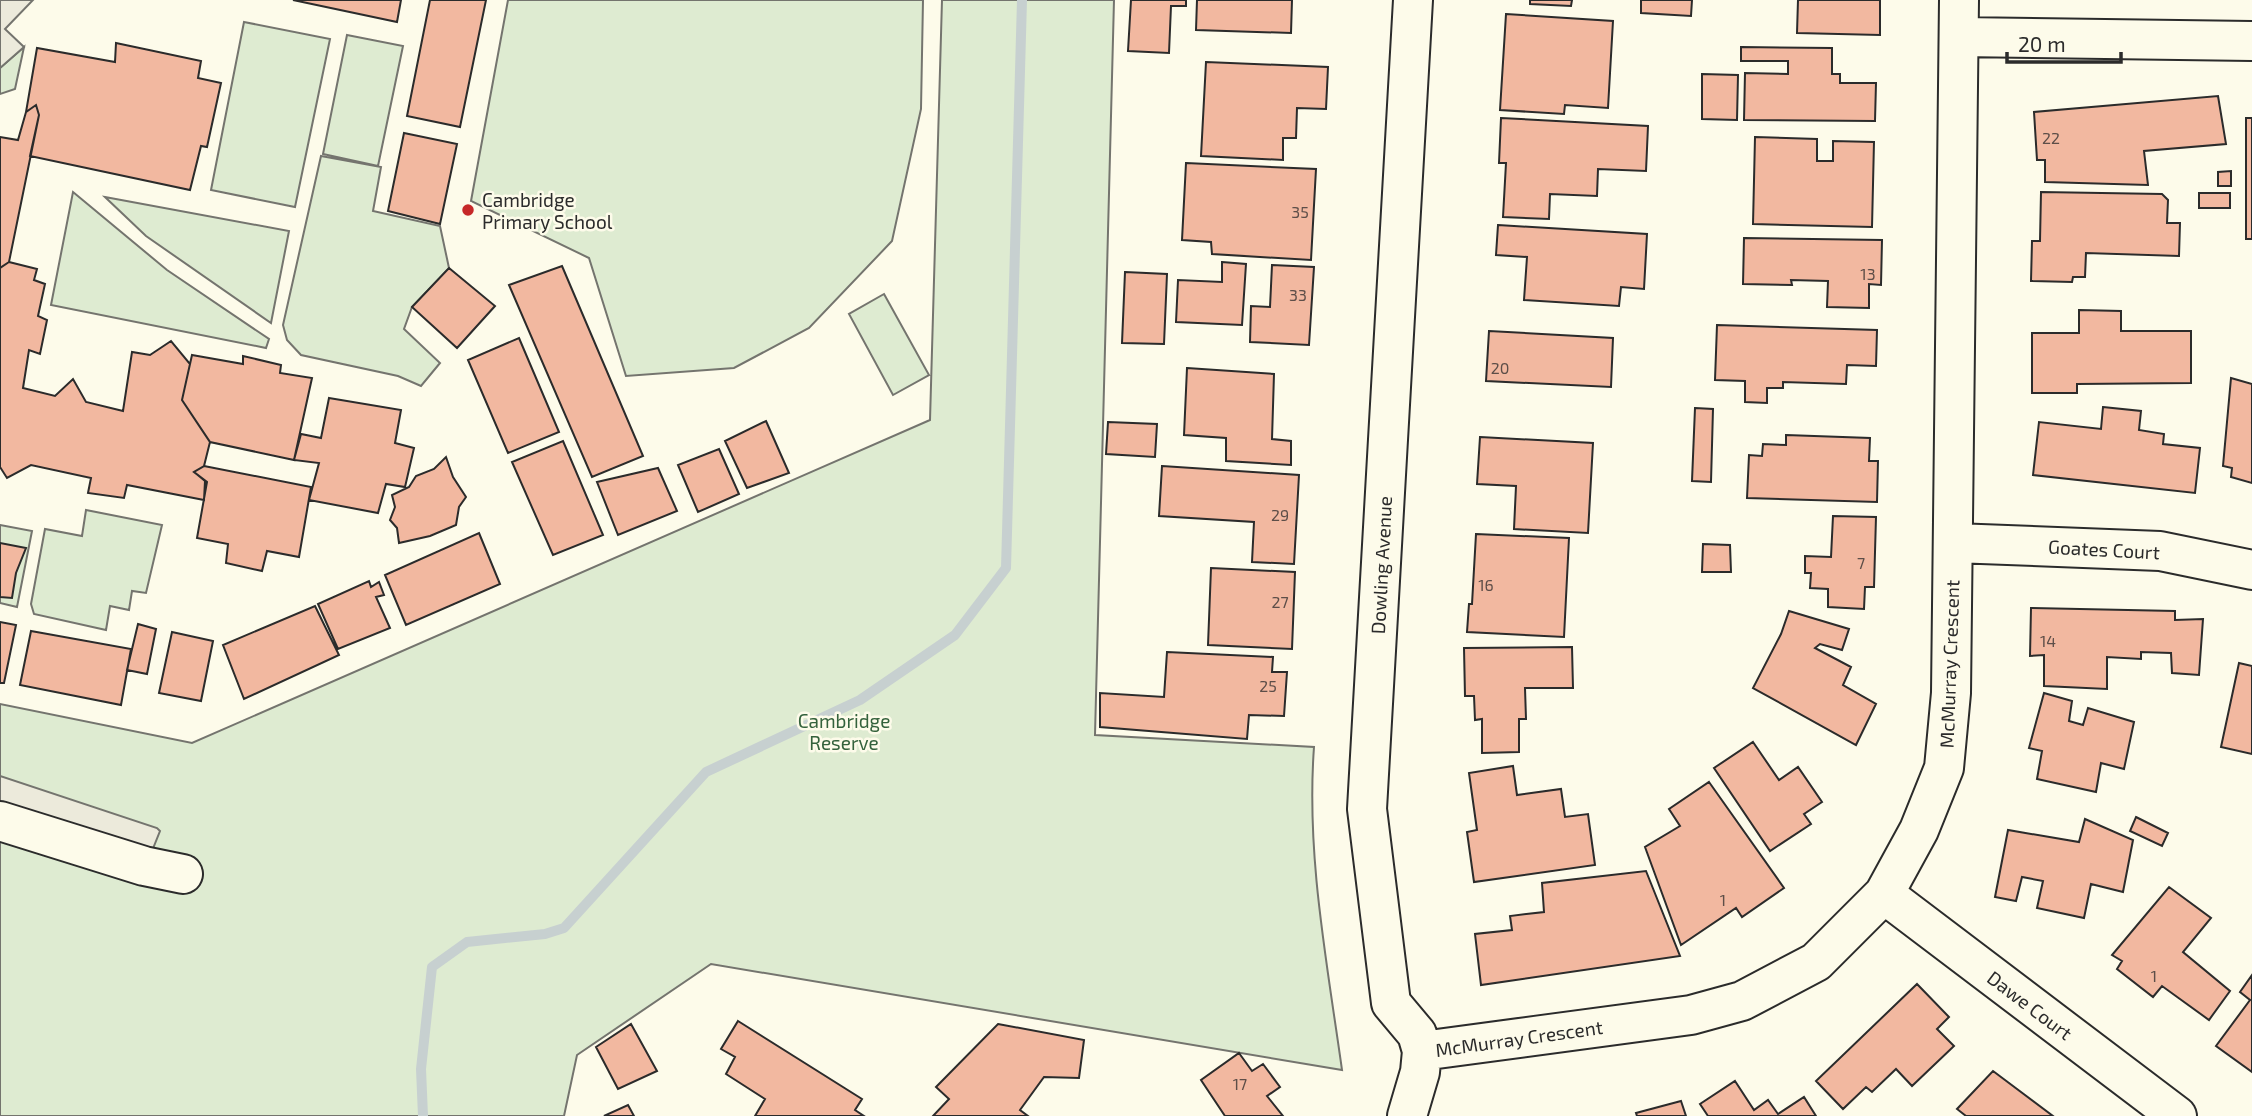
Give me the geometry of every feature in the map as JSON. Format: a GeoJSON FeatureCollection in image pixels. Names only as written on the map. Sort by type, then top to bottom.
{"type":"FeatureCollection","features":[{"type":"Feature","properties":{"kind":"street","name":"Dowling Avenue"},"geometry":{"type":"LineString","coordinates":[[1413,0],[1367,808],[1391,1003],[1417,1034],[1422,1051]]}},
{"type":"Feature","properties":{"kind":"street","name":"McMurray Crescent"},"geometry":{"type":"LineString","coordinates":[[1422,1051],[1691,1015],[1742,1001],[1816,962],[1884,894],[1919,830],[1944,768],[1951,692],[1959,19]]}},
{"type":"Feature","properties":{"kind":"street"},"geometry":{"type":"LineString","coordinates":[[1959,19],[2252,41]]}},
{"type":"Feature","properties":{"kind":"street","name":"Goates Court"},"geometry":{"type":"LineString","coordinates":[[1954,542],[2160,551],[2252,570]]}},
{"type":"Feature","properties":{"kind":"street"},"geometry":{"type":"LineString","coordinates":[[0,821],[144,866],[183,874]]}},
{"type":"Feature","properties":{"kind":"street","name":"Dawe Court"},"geometry":{"type":"LineString","coordinates":[[1884,894],[2177,1116]]}},
{"type":"Feature","properties":{"kind":"street"},"geometry":{"type":"LineString","coordinates":[[1407,1116],[1420,1072],[1422,1051]]}},
{"type":"Feature","properties":{"kind":"green space"},"geometry":{"type":"Polygon","coordinates":[[[508,0],[923,0],[921,109],[892,241],[809,328],[734,368],[626,376],[589,258],[471,201],[508,0]]]}},
{"type":"Feature","properties":{"kind":"green space","name":"Cambridge Reserve"},"geometry":{"type":"Polygon","coordinates":[[[942,0],[1114,0],[1095,735],[1314,747],[1312,787],[1315,868],[1342,1070],[711,964],[577,1055],[564,1116],[0,1116],[0,704],[192,743],[930,420],[942,0]]]}},
{"type":"Feature","properties":{"kind":"green space"},"geometry":{"type":"Polygon","coordinates":[[[244,22],[330,39],[295,207],[211,190],[244,22]]]}},
{"type":"Feature","properties":{"kind":"green space"},"geometry":{"type":"Polygon","coordinates":[[[347,35],[403,46],[378,166],[323,154],[347,35]]]}},
{"type":"Feature","properties":{"kind":"green space"},"geometry":{"type":"Polygon","coordinates":[[[24,47],[15,89],[0,94],[0,68],[24,47]]]}},
{"type":"Feature","properties":{"kind":"green space"},"geometry":{"type":"Polygon","coordinates":[[[321,156],[381,167],[373,211],[440,226],[449,268],[412,307],[404,329],[440,363],[421,386],[398,376],[301,355],[287,340],[283,325],[321,156]]]}},
{"type":"Feature","properties":{"kind":"green space"},"geometry":{"type":"Polygon","coordinates":[[[73,192],[167,270],[269,339],[266,348],[51,305],[73,192]]]}},
{"type":"Feature","properties":{"kind":"green space"},"geometry":{"type":"Polygon","coordinates":[[[105,197],[289,231],[271,323],[146,236],[105,197]]]}},
{"type":"Feature","properties":{"kind":"green space"},"geometry":{"type":"Polygon","coordinates":[[[884,294],[929,375],[893,395],[849,314],[884,294]]]}},
{"type":"Feature","properties":{"kind":"green space"},"geometry":{"type":"Polygon","coordinates":[[[86,510],[162,525],[146,593],[132,591],[129,610],[110,606],[106,630],[34,614],[31,604],[45,529],[82,536],[86,510]]]}},
{"type":"Feature","properties":{"kind":"green space"},"geometry":{"type":"Polygon","coordinates":[[[0,525],[32,531],[17,607],[0,603],[0,525]]]}},
{"type":"Feature","properties":{"kind":"shaded area"},"geometry":{"type":"Polygon","coordinates":[[[0,0],[33,0],[5,29],[24,47],[0,68],[0,0]]]}},
{"type":"Feature","properties":{"kind":"shaded area"},"geometry":{"type":"Polygon","coordinates":[[[0,776],[157,828],[160,831],[150,856],[0,807],[0,776]]]}},
{"type":"Feature","properties":{"kind":"building"},"geometry":{"type":"Polygon","coordinates":[[[293,0],[401,0],[397,22],[293,0]]]}},
{"type":"Feature","properties":{"kind":"building"},"geometry":{"type":"Polygon","coordinates":[[[430,0],[486,0],[460,127],[407,116],[430,0]]]}},
{"type":"Feature","properties":{"kind":"building"},"geometry":{"type":"Polygon","coordinates":[[[1131,0],[1186,0],[1186,6],[1171,6],[1169,53],[1128,51],[1131,0]]]}},
{"type":"Feature","properties":{"kind":"building"},"geometry":{"type":"Polygon","coordinates":[[[1197,0],[1292,0],[1291,33],[1196,30],[1197,0]]]}},
{"type":"Feature","properties":{"kind":"building"},"geometry":{"type":"Polygon","coordinates":[[[1530,0],[1572,0],[1571,6],[1530,4],[1530,0]]]}},
{"type":"Feature","properties":{"kind":"building"},"geometry":{"type":"Polygon","coordinates":[[[1641,0],[1692,0],[1691,16],[1641,13],[1641,0]]]}},
{"type":"Feature","properties":{"kind":"building"},"geometry":{"type":"Polygon","coordinates":[[[1798,0],[1880,0],[1880,35],[1797,33],[1798,0]]]}},
{"type":"Feature","properties":{"kind":"building"},"geometry":{"type":"Polygon","coordinates":[[[1506,14],[1613,21],[1608,108],[1565,105],[1564,114],[1500,110],[1506,14]]]}},
{"type":"Feature","properties":{"kind":"building"},"geometry":{"type":"Polygon","coordinates":[[[116,43],[201,61],[198,78],[221,83],[207,147],[201,146],[190,190],[30,156],[39,115],[36,105],[26,112],[37,48],[115,62],[116,43]]]}},
{"type":"Feature","properties":{"kind":"building"},"geometry":{"type":"Polygon","coordinates":[[[1741,47],[1832,48],[1832,74],[1840,74],[1840,83],[1876,83],[1875,121],[1744,120],[1745,73],[1788,74],[1788,61],[1741,61],[1741,47]]]}},
{"type":"Feature","properties":{"kind":"building"},"geometry":{"type":"Polygon","coordinates":[[[1206,62],[1328,67],[1326,109],[1297,108],[1296,138],[1283,138],[1283,160],[1201,156],[1206,62]]]}},
{"type":"Feature","properties":{"kind":"building"},"geometry":{"type":"Polygon","coordinates":[[[1702,74],[1738,75],[1737,120],[1702,119],[1702,74]]]}},
{"type":"Feature","properties":{"kind":"building"},"geometry":{"type":"Polygon","coordinates":[[[2218,96],[2226,144],[2144,151],[2148,185],[2045,182],[2045,160],[2037,160],[2034,112],[2218,96]]]}},
{"type":"Feature","properties":{"kind":"building"},"geometry":{"type":"Polygon","coordinates":[[[36,105],[39,115],[9,262],[0,268],[0,137],[18,140],[26,112],[36,105]]]}},
{"type":"Feature","properties":{"kind":"building"},"geometry":{"type":"Polygon","coordinates":[[[1501,118],[1648,126],[1646,171],[1598,169],[1597,196],[1550,194],[1549,219],[1503,217],[1506,163],[1499,163],[1501,118]]]}},
{"type":"Feature","properties":{"kind":"building"},"geometry":{"type":"Polygon","coordinates":[[[2246,118],[2252,118],[2252,239],[2246,239],[2246,118]]]}},
{"type":"Feature","properties":{"kind":"building"},"geometry":{"type":"Polygon","coordinates":[[[404,133],[457,144],[440,224],[388,211],[404,133]]]}},
{"type":"Feature","properties":{"kind":"building"},"geometry":{"type":"Polygon","coordinates":[[[1755,137],[1817,139],[1817,161],[1833,161],[1833,141],[1874,142],[1872,227],[1753,224],[1755,137]]]}},
{"type":"Feature","properties":{"kind":"building"},"geometry":{"type":"Polygon","coordinates":[[[1186,163],[1316,169],[1311,260],[1212,254],[1211,242],[1182,240],[1186,163]]]}},
{"type":"Feature","properties":{"kind":"building"},"geometry":{"type":"Polygon","coordinates":[[[2231,171],[2231,186],[2218,186],[2218,172],[2231,171]]]}},
{"type":"Feature","properties":{"kind":"building"},"geometry":{"type":"Polygon","coordinates":[[[2041,192],[2162,194],[2168,200],[2167,223],[2180,223],[2179,256],[2086,253],[2085,277],[2073,277],[2072,282],[2031,281],[2032,241],[2040,241],[2041,192]]]}},
{"type":"Feature","properties":{"kind":"building"},"geometry":{"type":"Polygon","coordinates":[[[2199,193],[2230,193],[2230,208],[2199,208],[2199,193]]]}},
{"type":"Feature","properties":{"kind":"building"},"geometry":{"type":"Polygon","coordinates":[[[1498,225],[1647,234],[1644,289],[1621,287],[1619,306],[1524,300],[1527,257],[1496,255],[1498,225]]]}},
{"type":"Feature","properties":{"kind":"building"},"geometry":{"type":"Polygon","coordinates":[[[1744,238],[1882,240],[1881,285],[1869,284],[1869,308],[1827,307],[1828,281],[1791,280],[1792,285],[1743,284],[1744,238]]]}},
{"type":"Feature","properties":{"kind":"building"},"geometry":{"type":"Polygon","coordinates":[[[9,262],[37,269],[34,280],[45,284],[38,316],[47,320],[40,354],[29,350],[23,388],[55,396],[73,379],[86,402],[123,411],[132,352],[150,355],[171,341],[190,364],[182,400],[210,442],[204,466],[194,472],[205,481],[204,500],[127,485],[124,498],[88,493],[91,478],[31,465],[7,478],[0,467],[0,268],[9,262]]]}},
{"type":"Feature","properties":{"kind":"building"},"geometry":{"type":"Polygon","coordinates":[[[1222,262],[1246,264],[1242,325],[1176,322],[1178,280],[1222,282],[1222,262]]]}},
{"type":"Feature","properties":{"kind":"building"},"geometry":{"type":"Polygon","coordinates":[[[1272,265],[1314,267],[1309,345],[1250,342],[1251,306],[1270,307],[1272,265]]]}},
{"type":"Feature","properties":{"kind":"building"},"geometry":{"type":"Polygon","coordinates":[[[562,266],[643,456],[592,477],[509,285],[562,266]]]}},
{"type":"Feature","properties":{"kind":"building"},"geometry":{"type":"Polygon","coordinates":[[[449,268],[495,306],[457,348],[412,307],[449,268]]]}},
{"type":"Feature","properties":{"kind":"building"},"geometry":{"type":"Polygon","coordinates":[[[1125,272],[1167,274],[1164,344],[1122,343],[1125,272]]]}},
{"type":"Feature","properties":{"kind":"building"},"geometry":{"type":"Polygon","coordinates":[[[2079,310],[2121,311],[2121,331],[2191,331],[2191,383],[2077,384],[2077,393],[2032,393],[2032,333],[2079,333],[2079,310]]]}},
{"type":"Feature","properties":{"kind":"building"},"geometry":{"type":"Polygon","coordinates":[[[1717,325],[1877,330],[1876,366],[1847,365],[1846,384],[1783,382],[1783,388],[1767,388],[1767,403],[1745,402],[1745,381],[1715,380],[1717,325]]]}},
{"type":"Feature","properties":{"kind":"building"},"geometry":{"type":"Polygon","coordinates":[[[1489,331],[1613,338],[1611,387],[1486,381],[1489,331]]]}},
{"type":"Feature","properties":{"kind":"building"},"geometry":{"type":"Polygon","coordinates":[[[519,338],[559,432],[508,453],[468,360],[519,338]]]}},
{"type":"Feature","properties":{"kind":"building"},"geometry":{"type":"Polygon","coordinates":[[[192,355],[243,364],[243,356],[281,365],[280,373],[312,378],[294,460],[210,442],[182,400],[192,355]]]}},
{"type":"Feature","properties":{"kind":"building"},"geometry":{"type":"Polygon","coordinates":[[[1187,368],[1274,374],[1272,439],[1291,441],[1291,465],[1226,461],[1226,438],[1184,435],[1187,368]]]}},
{"type":"Feature","properties":{"kind":"building"},"geometry":{"type":"Polygon","coordinates":[[[2231,378],[2252,384],[2252,483],[2231,477],[2232,468],[2223,466],[2231,378]]]}},
{"type":"Feature","properties":{"kind":"building"},"geometry":{"type":"Polygon","coordinates":[[[329,398],[401,410],[395,443],[414,448],[405,487],[386,484],[378,513],[309,500],[319,463],[294,460],[301,434],[321,438],[329,398]]]}},
{"type":"Feature","properties":{"kind":"building"},"geometry":{"type":"Polygon","coordinates":[[[2103,407],[2141,411],[2139,430],[2164,434],[2163,444],[2200,448],[2195,493],[2033,475],[2039,422],[2101,429],[2103,407]]]}},
{"type":"Feature","properties":{"kind":"building"},"geometry":{"type":"Polygon","coordinates":[[[1695,408],[1713,409],[1711,482],[1692,481],[1695,408]]]}},
{"type":"Feature","properties":{"kind":"building"},"geometry":{"type":"Polygon","coordinates":[[[766,421],[789,473],[747,488],[725,441],[766,421]]]}},
{"type":"Feature","properties":{"kind":"building"},"geometry":{"type":"Polygon","coordinates":[[[1108,422],[1157,424],[1155,457],[1106,454],[1108,422]]]}},
{"type":"Feature","properties":{"kind":"building"},"geometry":{"type":"Polygon","coordinates":[[[1786,435],[1870,438],[1869,461],[1878,461],[1877,502],[1747,498],[1749,455],[1762,456],[1763,444],[1786,445],[1786,435]]]}},
{"type":"Feature","properties":{"kind":"building"},"geometry":{"type":"Polygon","coordinates":[[[1480,437],[1593,443],[1588,533],[1514,529],[1516,486],[1477,484],[1480,437]]]}},
{"type":"Feature","properties":{"kind":"building"},"geometry":{"type":"Polygon","coordinates":[[[563,441],[603,535],[553,555],[512,462],[563,441]]]}},
{"type":"Feature","properties":{"kind":"building"},"geometry":{"type":"Polygon","coordinates":[[[719,449],[739,494],[698,512],[678,465],[719,449]]]}},
{"type":"Feature","properties":{"kind":"building"},"geometry":{"type":"Polygon","coordinates":[[[446,457],[453,477],[466,497],[459,507],[456,525],[430,536],[399,543],[397,528],[390,520],[395,507],[392,495],[409,487],[416,476],[434,469],[446,457]]]}},
{"type":"Feature","properties":{"kind":"building"},"geometry":{"type":"Polygon","coordinates":[[[204,466],[311,487],[299,557],[267,551],[262,571],[226,563],[228,544],[197,538],[207,482],[194,472],[204,466]]]}},
{"type":"Feature","properties":{"kind":"building"},"geometry":{"type":"Polygon","coordinates":[[[1162,466],[1299,475],[1294,564],[1252,562],[1254,522],[1159,516],[1162,466]]]}},
{"type":"Feature","properties":{"kind":"building"},"geometry":{"type":"Polygon","coordinates":[[[658,468],[677,511],[618,535],[597,482],[658,468]]]}},
{"type":"Feature","properties":{"kind":"building"},"geometry":{"type":"Polygon","coordinates":[[[1833,516],[1876,517],[1874,587],[1865,587],[1864,609],[1828,607],[1828,589],[1810,588],[1811,573],[1805,573],[1805,556],[1831,557],[1833,516]]]}},
{"type":"Feature","properties":{"kind":"building"},"geometry":{"type":"Polygon","coordinates":[[[479,533],[500,584],[406,625],[385,575],[479,533]]]}},
{"type":"Feature","properties":{"kind":"building"},"geometry":{"type":"Polygon","coordinates":[[[1476,534],[1569,538],[1564,637],[1467,632],[1469,604],[1472,604],[1476,534]]]}},
{"type":"Feature","properties":{"kind":"building"},"geometry":{"type":"Polygon","coordinates":[[[0,543],[26,548],[16,573],[12,598],[0,597],[0,543]]]}},
{"type":"Feature","properties":{"kind":"building"},"geometry":{"type":"Polygon","coordinates":[[[1703,544],[1730,545],[1731,572],[1702,572],[1703,544]]]}},
{"type":"Feature","properties":{"kind":"building"},"geometry":{"type":"Polygon","coordinates":[[[1211,568],[1295,572],[1292,649],[1208,645],[1211,568]]]}},
{"type":"Feature","properties":{"kind":"building"},"geometry":{"type":"Polygon","coordinates":[[[369,581],[371,587],[379,582],[384,595],[376,597],[390,628],[338,649],[318,604],[369,581]]]}},
{"type":"Feature","properties":{"kind":"building"},"geometry":{"type":"Polygon","coordinates":[[[315,606],[339,655],[244,699],[223,645],[315,606]]]}},
{"type":"Feature","properties":{"kind":"building"},"geometry":{"type":"Polygon","coordinates":[[[2031,608],[2175,611],[2175,620],[2203,619],[2199,675],[2172,673],[2171,653],[2141,652],[2141,659],[2107,657],[2107,689],[2044,686],[2044,655],[2030,656],[2031,608]]]}},
{"type":"Feature","properties":{"kind":"building"},"geometry":{"type":"Polygon","coordinates":[[[1789,611],[1849,629],[1842,650],[1820,644],[1815,648],[1851,667],[1843,685],[1876,704],[1856,745],[1753,688],[1781,634],[1789,611]]]}},
{"type":"Feature","properties":{"kind":"building"},"geometry":{"type":"Polygon","coordinates":[[[0,622],[16,625],[4,683],[0,683],[0,622]]]}},
{"type":"Feature","properties":{"kind":"building"},"geometry":{"type":"Polygon","coordinates":[[[138,624],[156,629],[147,674],[127,670],[138,624]]]}},
{"type":"Feature","properties":{"kind":"building"},"geometry":{"type":"Polygon","coordinates":[[[31,631],[131,649],[121,705],[20,685],[31,631]]]}},
{"type":"Feature","properties":{"kind":"building"},"geometry":{"type":"Polygon","coordinates":[[[172,632],[213,641],[201,701],[159,693],[172,632]]]}},
{"type":"Feature","properties":{"kind":"building"},"geometry":{"type":"Polygon","coordinates":[[[1572,647],[1573,688],[1525,688],[1526,719],[1519,719],[1519,752],[1482,753],[1482,719],[1475,720],[1474,696],[1465,696],[1464,648],[1572,647]]]}},
{"type":"Feature","properties":{"kind":"building"},"geometry":{"type":"Polygon","coordinates":[[[1167,652],[1273,657],[1272,672],[1287,672],[1284,716],[1249,715],[1247,739],[1100,727],[1100,693],[1164,697],[1167,652]]]}},
{"type":"Feature","properties":{"kind":"building"},"geometry":{"type":"Polygon","coordinates":[[[2239,663],[2252,666],[2252,754],[2221,747],[2239,663]]]}},
{"type":"Feature","properties":{"kind":"building"},"geometry":{"type":"Polygon","coordinates":[[[2044,693],[2072,701],[2069,721],[2083,725],[2088,708],[2134,722],[2124,769],[2101,763],[2096,792],[2037,779],[2042,751],[2029,748],[2044,693]]]}},
{"type":"Feature","properties":{"kind":"building"},"geometry":{"type":"Polygon","coordinates":[[[1753,742],[1779,780],[1798,767],[1822,802],[1804,814],[1811,824],[1770,851],[1714,768],[1753,742]]]}},
{"type":"Feature","properties":{"kind":"building"},"geometry":{"type":"Polygon","coordinates":[[[1513,766],[1517,795],[1561,789],[1565,817],[1588,814],[1595,865],[1474,882],[1467,832],[1477,830],[1469,773],[1513,766]]]}},
{"type":"Feature","properties":{"kind":"building"},"geometry":{"type":"Polygon","coordinates":[[[1709,782],[1784,888],[1742,917],[1736,908],[1681,945],[1645,847],[1680,826],[1669,809],[1709,782]]]}},
{"type":"Feature","properties":{"kind":"building"},"geometry":{"type":"Polygon","coordinates":[[[2136,817],[2168,833],[2162,846],[2130,831],[2136,817]]]}},
{"type":"Feature","properties":{"kind":"building"},"geometry":{"type":"Polygon","coordinates":[[[2085,819],[2133,840],[2123,892],[2091,884],[2084,918],[2037,908],[2043,881],[2022,877],[2016,901],[1995,897],[2008,830],[2079,842],[2085,819]]]}},
{"type":"Feature","properties":{"kind":"building"},"geometry":{"type":"Polygon","coordinates":[[[1646,871],[1680,956],[1481,985],[1475,934],[1512,930],[1510,916],[1544,912],[1542,883],[1646,871]]]}},
{"type":"Feature","properties":{"kind":"building"},"geometry":{"type":"Polygon","coordinates":[[[2169,887],[2211,918],[2183,952],[2230,991],[2209,1020],[2162,986],[2153,997],[2117,969],[2122,961],[2112,955],[2169,887]]]}},
{"type":"Feature","properties":{"kind":"building"},"geometry":{"type":"Polygon","coordinates":[[[2252,975],[2252,1072],[2216,1046],[2250,1000],[2240,992],[2252,975]]]}},
{"type":"Feature","properties":{"kind":"building"},"geometry":{"type":"Polygon","coordinates":[[[1917,984],[1949,1017],[1937,1029],[1954,1046],[1912,1086],[1896,1069],[1872,1092],[1866,1087],[1843,1109],[1816,1081],[1917,984]]]}},
{"type":"Feature","properties":{"kind":"building"},"geometry":{"type":"Polygon","coordinates":[[[738,1021],[862,1099],[855,1110],[864,1116],[755,1116],[765,1099],[726,1074],[735,1057],[721,1049],[738,1021]]]}},
{"type":"Feature","properties":{"kind":"building"},"geometry":{"type":"Polygon","coordinates":[[[631,1024],[657,1071],[618,1089],[596,1047],[631,1024]]]}},
{"type":"Feature","properties":{"kind":"building"},"geometry":{"type":"Polygon","coordinates":[[[998,1024],[1084,1040],[1079,1078],[1044,1077],[1020,1110],[1028,1116],[933,1116],[949,1099],[936,1087],[998,1024]]]}},
{"type":"Feature","properties":{"kind":"building"},"geometry":{"type":"Polygon","coordinates":[[[1239,1053],[1252,1071],[1263,1064],[1280,1087],[1267,1096],[1283,1116],[1225,1116],[1201,1080],[1239,1053]]]}},
{"type":"Feature","properties":{"kind":"building"},"geometry":{"type":"Polygon","coordinates":[[[1993,1071],[2053,1116],[1966,1116],[1957,1109],[1993,1071]]]}},
{"type":"Feature","properties":{"kind":"building"},"geometry":{"type":"Polygon","coordinates":[[[1735,1081],[1754,1110],[1768,1100],[1778,1114],[1804,1097],[1816,1116],[1708,1116],[1700,1104],[1735,1081]]]}},
{"type":"Feature","properties":{"kind":"building"},"geometry":{"type":"Polygon","coordinates":[[[1681,1101],[1686,1116],[1637,1116],[1636,1113],[1681,1101]]]}},
{"type":"Feature","properties":{"kind":"building"},"geometry":{"type":"Polygon","coordinates":[[[628,1105],[634,1116],[604,1116],[628,1105]]]}},
{"type":"Feature","properties":{"kind":"waterway"},"geometry":{"type":"LineString","coordinates":[[423,1116],[421,1069],[432,967],[467,942],[545,934],[564,928],[706,772],[860,700],[955,635],[1006,568],[1022,0]]}},
{"type":"Feature","properties":{"kind":"place","name":"Cambridge Primary School"},"geometry":{"type":"Point","coordinates":[468,210]}}]}
